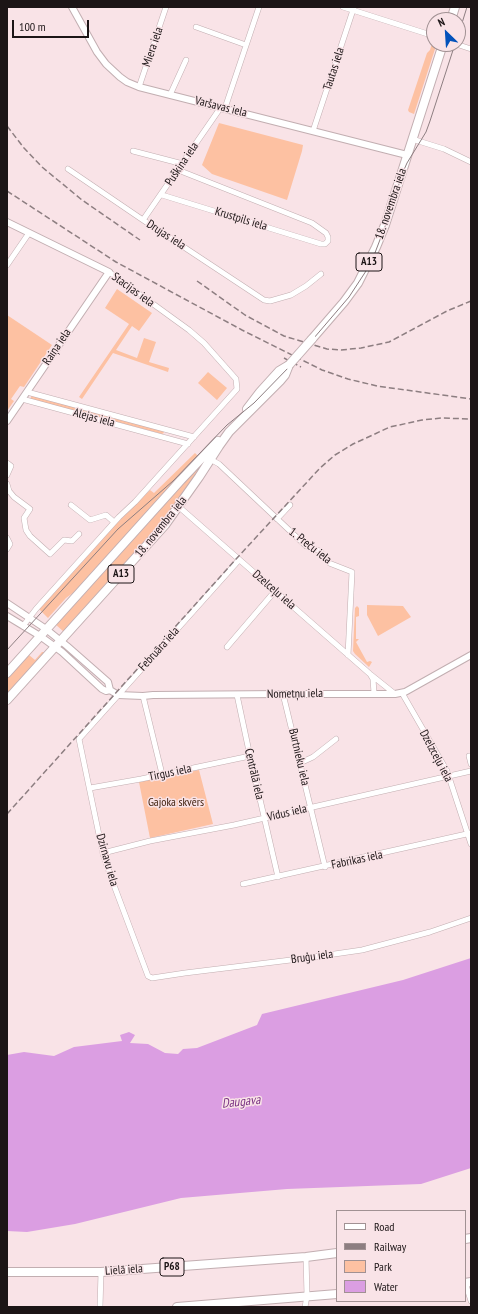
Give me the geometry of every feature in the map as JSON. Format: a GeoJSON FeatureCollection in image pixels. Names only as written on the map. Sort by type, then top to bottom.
{"type":"FeatureCollection","features":[{"type":"Feature","properties":{"kind":"main road","name":"18. novembra iela"},"geometry":{"type":"LineString","coordinates":[[7,700],[165,524],[229,432],[280,381],[289,365],[344,302],[358,283],[385,225],[440,52]]}},
{"type":"Feature","properties":{"kind":"main road","name":"18. novembra iela"},"geometry":{"type":"LineString","coordinates":[[7,673],[181,480],[236,422],[274,376],[289,365]]}},
{"type":"Feature","properties":{"kind":"main road","name":"Lielā iela"},"geometry":{"type":"LineString","coordinates":[[7,1272],[101,1272],[306,1257],[336,1253]]}},
{"type":"Feature","properties":{"kind":"main road"},"geometry":{"type":"LineString","coordinates":[[177,1307],[336,1294]]}},
{"type":"Feature","properties":{"kind":"street","name":"Varšavas iela"},"geometry":{"type":"LineString","coordinates":[[72,7],[97,52],[106,64],[120,78],[139,87],[407,155]]}},
{"type":"Feature","properties":{"kind":"street","name":"Miera iela"},"geometry":{"type":"LineString","coordinates":[[139,87],[166,7]]}},
{"type":"Feature","properties":{"kind":"street","name":"Puškina iela"},"geometry":{"type":"LineString","coordinates":[[144,220],[182,164],[223,108],[259,7]]}},
{"type":"Feature","properties":{"kind":"street"},"geometry":{"type":"LineString","coordinates":[[344,7],[426,33]]}},
{"type":"Feature","properties":{"kind":"street","name":"Tautas iela"},"geometry":{"type":"LineString","coordinates":[[313,131],[353,9]]}},
{"type":"Feature","properties":{"kind":"street"},"geometry":{"type":"LineString","coordinates":[[196,27],[246,45]]}},
{"type":"Feature","properties":{"kind":"street"},"geometry":{"type":"LineString","coordinates":[[170,94],[186,60]]}},
{"type":"Feature","properties":{"kind":"street"},"geometry":{"type":"LineString","coordinates":[[412,139],[444,149],[471,162]]}},
{"type":"Feature","properties":{"kind":"street"},"geometry":{"type":"LineString","coordinates":[[133,150],[182,164]]}},
{"type":"Feature","properties":{"kind":"street","name":"Drujas iela"},"geometry":{"type":"LineString","coordinates":[[68,169],[264,300],[270,301],[291,295],[306,286],[321,274]]}},
{"type":"Feature","properties":{"kind":"street","name":"Krustpils iela"},"geometry":{"type":"LineString","coordinates":[[162,194],[321,244],[325,244],[328,241],[326,233],[312,223],[178,170]]}},
{"type":"Feature","properties":{"kind":"street","name":"Stacijas iela"},"geometry":{"type":"LineString","coordinates":[[7,222],[108,272],[189,330],[204,343],[228,369],[236,379],[236,391],[194,437]]}},
{"type":"Feature","properties":{"kind":"street"},"geometry":{"type":"LineString","coordinates":[[7,266],[29,233]]}},
{"type":"Feature","properties":{"kind":"street","name":"Raiņa iela"},"geometry":{"type":"LineString","coordinates":[[7,421],[108,272]]}},
{"type":"Feature","properties":{"kind":"street","name":"Alejas iela"},"geometry":{"type":"LineString","coordinates":[[27,392],[194,437]]}},
{"type":"Feature","properties":{"kind":"street","name":"Alejas iela"},"geometry":{"type":"LineString","coordinates":[[22,399],[188,444]]}},
{"type":"Feature","properties":{"kind":"street"},"geometry":{"type":"LineString","coordinates":[[165,438],[167,429]]}},
{"type":"Feature","properties":{"kind":"street"},"geometry":{"type":"LineString","coordinates":[[23,626],[29,617],[114,522],[135,502],[194,437]]}},
{"type":"Feature","properties":{"kind":"street","name":"1. Preču iela"},"geometry":{"type":"LineString","coordinates":[[210,459],[219,464],[306,546],[320,551],[329,563],[352,572],[348,655]]}},
{"type":"Feature","properties":{"kind":"street"},"geometry":{"type":"LineString","coordinates":[[7,463],[11,466],[7,475]]}},
{"type":"Feature","properties":{"kind":"street"},"geometry":{"type":"LineString","coordinates":[[7,484],[8,492],[30,509],[24,518],[26,530],[30,536],[50,554],[64,540],[72,541],[80,534]]}},
{"type":"Feature","properties":{"kind":"street"},"geometry":{"type":"LineString","coordinates":[[72,505],[90,520],[106,515],[114,522]]}},
{"type":"Feature","properties":{"kind":"street"},"geometry":{"type":"LineString","coordinates":[[277,519],[290,505]]}},
{"type":"Feature","properties":{"kind":"street","name":"Dzelceļu iela"},"geometry":{"type":"LineString","coordinates":[[178,506],[370,674],[398,694]]}},
{"type":"Feature","properties":{"kind":"street"},"geometry":{"type":"LineString","coordinates":[[7,538],[10,544],[7,548]]}},
{"type":"Feature","properties":{"kind":"street","name":"Februāra iela"},"geometry":{"type":"LineString","coordinates":[[79,739],[239,560]]}},
{"type":"Feature","properties":{"kind":"street"},"geometry":{"type":"LineString","coordinates":[[227,647],[275,591]]}},
{"type":"Feature","properties":{"kind":"street","name":"Nometņu iela"},"geometry":{"type":"LineString","coordinates":[[7,603],[60,640],[108,682],[110,690]]}},
{"type":"Feature","properties":{"kind":"street","name":"Nometņu iela"},"geometry":{"type":"LineString","coordinates":[[7,616],[55,647],[106,691],[110,690],[118,695],[398,694]]}},
{"type":"Feature","properties":{"kind":"street"},"geometry":{"type":"LineString","coordinates":[[398,694],[471,655]]}},
{"type":"Feature","properties":{"kind":"street"},"geometry":{"type":"LineString","coordinates":[[370,674],[374,693]]}},
{"type":"Feature","properties":{"kind":"street","name":"Burtnieku iela"},"geometry":{"type":"LineString","coordinates":[[283,694],[325,867]]}},
{"type":"Feature","properties":{"kind":"street","name":"Dzelzceļu iela"},"geometry":{"type":"LineString","coordinates":[[398,694],[449,776],[471,844]]}},
{"type":"Feature","properties":{"kind":"street","name":"Centrālā iela"},"geometry":{"type":"LineString","coordinates":[[238,695],[250,756],[278,877]]}},
{"type":"Feature","properties":{"kind":"street"},"geometry":{"type":"LineString","coordinates":[[143,696],[162,774]]}},
{"type":"Feature","properties":{"kind":"street","name":"Dzirnavu iela"},"geometry":{"type":"LineString","coordinates":[[79,739],[103,853],[119,900],[148,976],[150,977]]}},
{"type":"Feature","properties":{"kind":"street"},"geometry":{"type":"LineString","coordinates":[[300,763],[313,757],[336,739]]}},
{"type":"Feature","properties":{"kind":"street","name":"Tirgus iela"},"geometry":{"type":"LineString","coordinates":[[90,788],[250,756]]}},
{"type":"Feature","properties":{"kind":"street"},"geometry":{"type":"LineString","coordinates":[[471,756],[469,756],[471,764]]}},
{"type":"Feature","properties":{"kind":"street","name":"Vidus iela"},"geometry":{"type":"LineString","coordinates":[[103,853],[150,841],[311,808],[471,771]]}},
{"type":"Feature","properties":{"kind":"street","name":"Fabrikas iela"},"geometry":{"type":"LineString","coordinates":[[243,884],[469,834]]}},
{"type":"Feature","properties":{"kind":"street","name":"Bruģu iela"},"geometry":{"type":"LineString","coordinates":[[150,977],[152,978],[362,950],[430,932],[471,918]]}},
{"type":"Feature","properties":{"kind":"street"},"geometry":{"type":"LineString","coordinates":[[305,1307],[306,1257]]}},
{"type":"Feature","properties":{"kind":"street"},"geometry":{"type":"LineString","coordinates":[[100,1307],[101,1272]]}},
{"type":"Feature","properties":{"kind":"street"},"geometry":{"type":"LineString","coordinates":[[466,1286],[471,1301]]}},
{"type":"Feature","properties":{"kind":"green space"},"geometry":{"type":"Polygon","coordinates":[[[434,52],[414,114],[408,110],[427,53],[434,52]]]}},
{"type":"Feature","properties":{"kind":"green space"},"geometry":{"type":"Polygon","coordinates":[[[219,123],[303,145],[287,200],[212,174],[202,165],[219,123]]]}},
{"type":"Feature","properties":{"kind":"green space"},"geometry":{"type":"Polygon","coordinates":[[[117,289],[152,313],[139,331],[132,326],[116,350],[137,358],[144,338],[156,342],[149,362],[169,368],[168,372],[113,353],[82,399],[79,397],[129,324],[105,308],[117,289]]]}},
{"type":"Feature","properties":{"kind":"green space"},"geometry":{"type":"Polygon","coordinates":[[[7,315],[52,345],[24,387],[20,386],[11,399],[14,401],[7,411],[7,315]]]}},
{"type":"Feature","properties":{"kind":"green space"},"geometry":{"type":"Polygon","coordinates":[[[208,372],[227,388],[217,400],[198,383],[208,372]]]}},
{"type":"Feature","properties":{"kind":"green space"},"geometry":{"type":"Polygon","coordinates":[[[32,395],[163,431],[164,433],[162,434],[30,399],[32,395]]]}},
{"type":"Feature","properties":{"kind":"green space"},"geometry":{"type":"Polygon","coordinates":[[[195,453],[199,457],[77,590],[66,598],[48,618],[39,609],[115,525],[150,490],[154,493],[195,453]]]}},
{"type":"Feature","properties":{"kind":"green space"},"geometry":{"type":"Polygon","coordinates":[[[202,461],[205,462],[164,521],[64,632],[55,624],[202,461]]]}},
{"type":"Feature","properties":{"kind":"green space"},"geometry":{"type":"Polygon","coordinates":[[[367,605],[403,606],[411,617],[378,636],[367,615],[367,605]]]}},
{"type":"Feature","properties":{"kind":"green space"},"geometry":{"type":"Polygon","coordinates":[[[357,606],[359,608],[359,616],[356,617],[356,639],[359,639],[356,642],[367,662],[372,662],[369,667],[353,651],[355,608],[357,606]]]}},
{"type":"Feature","properties":{"kind":"green space"},"geometry":{"type":"Polygon","coordinates":[[[35,646],[36,648],[29,655],[35,660],[42,652],[46,652],[7,696],[7,677],[35,646]]]}},
{"type":"Feature","properties":{"kind":"green space","name":"Gajoka skvērs"},"geometry":{"type":"Polygon","coordinates":[[[199,770],[213,824],[150,838],[139,782],[199,770]]]}},
{"type":"Feature","properties":{"kind":"water","name":"Daugava"},"geometry":{"type":"Polygon","coordinates":[[[471,958],[471,1168],[421,1184],[287,1189],[181,1198],[75,1224],[27,1232],[7,1231],[7,1055],[24,1052],[54,1056],[74,1047],[122,1041],[120,1035],[129,1032],[135,1035],[130,1043],[148,1044],[165,1053],[178,1054],[183,1049],[197,1048],[257,1025],[262,1014],[403,980],[471,958]]]}},
{"type":"Feature","properties":{"kind":"tram line"},"geometry":{"type":"LineString","coordinates":[[465,12],[467,7]]}},
{"type":"Feature","properties":{"kind":"tram line"},"geometry":{"type":"LineString","coordinates":[[7,650],[118,529],[173,481],[227,425],[254,403],[290,366],[349,297],[373,258],[403,172],[426,132],[452,52]]}},
{"type":"Feature","properties":{"kind":"railway"},"geometry":{"type":"LineString","coordinates":[[7,126],[24,148],[42,167],[82,200],[140,240]]}},
{"type":"Feature","properties":{"kind":"railway"},"geometry":{"type":"LineString","coordinates":[[7,191],[116,262],[242,330],[322,370],[348,379],[377,386],[471,399]]}},
{"type":"Feature","properties":{"kind":"railway"},"geometry":{"type":"LineString","coordinates":[[197,281],[245,315],[284,336],[327,349],[341,350],[361,348],[389,342],[447,311],[471,301]]}},
{"type":"Feature","properties":{"kind":"railway"},"geometry":{"type":"LineString","coordinates":[[284,358],[301,367]]}},
{"type":"Feature","properties":{"kind":"railway"},"geometry":{"type":"LineString","coordinates":[[7,814],[237,558],[320,468],[335,455],[353,444],[390,427],[422,420],[441,418],[471,419]]}}]}
